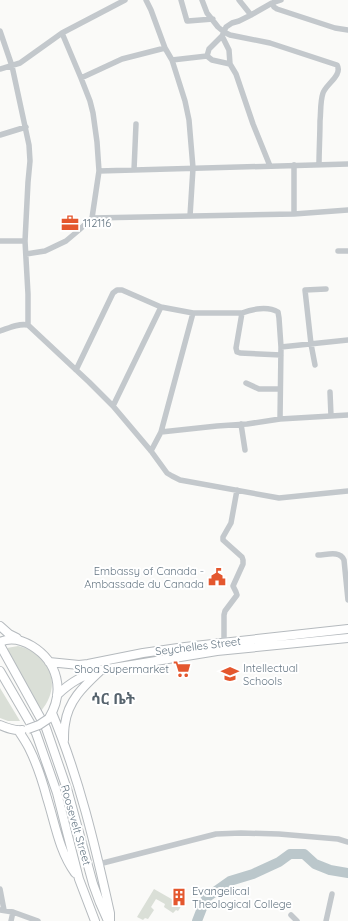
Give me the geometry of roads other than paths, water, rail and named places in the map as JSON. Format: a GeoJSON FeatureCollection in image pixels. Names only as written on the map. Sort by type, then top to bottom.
{"type":"FeatureCollection","features":[{"type":"Feature","properties":{"kind":"main road"},"geometry":{"type":"LineString","coordinates":[[0,626],[9,634],[40,651],[50,662],[58,683],[56,704],[50,716],[39,725],[28,729],[18,730],[0,725]]}},
{"type":"Feature","properties":{"kind":"main road","name":"Seychelles Street"},"geometry":{"type":"LineString","coordinates":[[50,662],[79,665],[88,664],[142,653],[204,644],[224,643],[348,628]]}},
{"type":"Feature","properties":{"kind":"main road","name":"Seychelles Street"},"geometry":{"type":"LineString","coordinates":[[58,695],[73,681],[101,670],[218,651],[348,638]]}},
{"type":"Feature","properties":{"kind":"main road"},"geometry":{"type":"LineString","coordinates":[[1,643],[10,639],[20,640]]}},
{"type":"Feature","properties":{"kind":"main road","name":"Roosevelt Street"},"geometry":{"type":"LineString","coordinates":[[1,643],[46,728],[68,792],[93,884],[109,921]]}},
{"type":"Feature","properties":{"kind":"main road"},"geometry":{"type":"LineString","coordinates":[[64,742],[65,724],[69,708],[83,686],[101,670]]}},
{"type":"Feature","properties":{"kind":"main road","name":"Roosevelt Street"},"geometry":{"type":"LineString","coordinates":[[0,671],[36,733],[57,793],[79,879],[95,921]]}},
{"type":"Feature","properties":{"kind":"main road"},"geometry":{"type":"LineString","coordinates":[[50,716],[64,742],[74,772],[99,864],[110,913],[109,921]]}},
{"type":"Feature","properties":{"kind":"main road"},"geometry":{"type":"LineString","coordinates":[[18,730],[32,754],[47,796],[62,850],[79,879]]}},
{"type":"Feature","properties":{"kind":"street"},"geometry":{"type":"LineString","coordinates":[[0,69],[20,63],[62,33],[125,0]]}},
{"type":"Feature","properties":{"kind":"street"},"geometry":{"type":"LineString","coordinates":[[146,0],[165,48],[172,60],[186,101],[193,168],[190,216]]}},
{"type":"Feature","properties":{"kind":"street"},"geometry":{"type":"LineString","coordinates":[[181,0],[187,21],[213,19]]}},
{"type":"Feature","properties":{"kind":"street"},"geometry":{"type":"LineString","coordinates":[[202,0],[207,13],[223,34],[228,50],[230,64],[236,74],[253,124],[270,166]]}},
{"type":"Feature","properties":{"kind":"street"},"geometry":{"type":"LineString","coordinates":[[239,0],[251,15]]}},
{"type":"Feature","properties":{"kind":"street"},"geometry":{"type":"LineString","coordinates":[[208,56],[209,49],[223,34],[226,27],[272,3],[281,0]]}},
{"type":"Feature","properties":{"kind":"street"},"geometry":{"type":"LineString","coordinates":[[272,3],[277,9],[335,28],[348,30]]}},
{"type":"Feature","properties":{"kind":"street"},"geometry":{"type":"LineString","coordinates":[[0,31],[12,66],[29,145],[30,161],[25,241],[28,325]]}},
{"type":"Feature","properties":{"kind":"street"},"geometry":{"type":"LineString","coordinates":[[26,254],[45,251],[66,241],[92,218],[99,171],[93,113],[90,101],[62,33]]}},
{"type":"Feature","properties":{"kind":"street"},"geometry":{"type":"LineString","coordinates":[[223,34],[230,34],[270,43],[338,66],[336,75],[323,92],[321,103],[319,164]]}},
{"type":"Feature","properties":{"kind":"street"},"geometry":{"type":"LineString","coordinates":[[81,78],[122,59],[165,48]]}},
{"type":"Feature","properties":{"kind":"street"},"geometry":{"type":"LineString","coordinates":[[172,60],[208,56],[212,60],[230,64]]}},
{"type":"Feature","properties":{"kind":"street"},"geometry":{"type":"LineString","coordinates":[[134,170],[136,124]]}},
{"type":"Feature","properties":{"kind":"street"},"geometry":{"type":"LineString","coordinates":[[0,135],[26,127]]}},
{"type":"Feature","properties":{"kind":"street"},"geometry":{"type":"LineString","coordinates":[[99,171],[348,164]]}},
{"type":"Feature","properties":{"kind":"street"},"geometry":{"type":"LineString","coordinates":[[294,165],[294,214]]}},
{"type":"Feature","properties":{"kind":"street"},"geometry":{"type":"LineString","coordinates":[[92,218],[294,214],[348,210]]}},
{"type":"Feature","properties":{"kind":"street"},"geometry":{"type":"LineString","coordinates":[[0,241],[25,241]]}},
{"type":"Feature","properties":{"kind":"street"},"geometry":{"type":"LineString","coordinates":[[338,251],[348,251]]}},
{"type":"Feature","properties":{"kind":"street"},"geometry":{"type":"LineString","coordinates":[[315,365],[304,290],[326,289]]}},
{"type":"Feature","properties":{"kind":"street"},"geometry":{"type":"LineString","coordinates":[[76,370],[113,293],[117,290],[122,290],[161,307],[193,313],[242,312],[262,309],[275,310],[278,312],[279,318],[281,347],[280,419]]}},
{"type":"Feature","properties":{"kind":"street"},"geometry":{"type":"LineString","coordinates":[[113,406],[161,307]]}},
{"type":"Feature","properties":{"kind":"street"},"geometry":{"type":"LineString","coordinates":[[242,312],[236,348],[237,352],[281,356]]}},
{"type":"Feature","properties":{"kind":"street"},"geometry":{"type":"LineString","coordinates":[[151,451],[161,432],[193,313]]}},
{"type":"Feature","properties":{"kind":"street"},"geometry":{"type":"LineString","coordinates":[[0,331],[18,325],[28,325],[113,406],[151,451],[167,473],[180,480],[279,498],[348,491]]}},
{"type":"Feature","properties":{"kind":"street"},"geometry":{"type":"LineString","coordinates":[[281,347],[348,340]]}},
{"type":"Feature","properties":{"kind":"street"},"geometry":{"type":"LineString","coordinates":[[246,383],[259,389],[280,389]]}},
{"type":"Feature","properties":{"kind":"street"},"geometry":{"type":"LineString","coordinates":[[330,392],[331,416]]}},
{"type":"Feature","properties":{"kind":"street"},"geometry":{"type":"LineString","coordinates":[[161,432],[280,419],[348,415]]}},
{"type":"Feature","properties":{"kind":"street"},"geometry":{"type":"LineString","coordinates":[[241,424],[245,450]]}},
{"type":"Feature","properties":{"kind":"street"},"geometry":{"type":"LineString","coordinates":[[224,643],[224,615],[225,611],[237,595],[233,586],[243,564],[242,557],[223,540],[223,537],[231,522],[237,490]]}},
{"type":"Feature","properties":{"kind":"street"},"geometry":{"type":"LineString","coordinates":[[318,555],[336,554],[340,555],[344,560],[348,600]]}},
{"type":"Feature","properties":{"kind":"street"},"geometry":{"type":"LineString","coordinates":[[99,864],[216,834],[279,834],[338,839],[348,842]]}},
{"type":"Feature","properties":{"kind":"street"},"geometry":{"type":"LineString","coordinates":[[0,889],[2,910],[38,921]]}},
{"type":"Feature","properties":{"kind":"street"},"geometry":{"type":"LineString","coordinates":[[326,921],[332,894]]}},
{"type":"Feature","properties":{"kind":"street"},"geometry":{"type":"LineString","coordinates":[[11,921],[12,912]]}},
{"type":"Feature","properties":{"kind":"street"},"geometry":{"type":"LineString","coordinates":[[291,915],[297,921]]}},
{"type":"Feature","properties":{"kind":"waterway"},"geometry":{"type":"LineString","coordinates":[[197,921],[206,898],[230,881],[253,874],[279,862],[290,854],[304,854],[315,864],[330,870],[348,873]]}},
{"type":"Feature","properties":{"kind":"place","name":"112116"},"geometry":{"type":"Point","coordinates":[70,223]}},
{"type":"Feature","properties":{"kind":"place","name":"Embassy of Canada - Ambassade du Canada"},"geometry":{"type":"Point","coordinates":[217,577]}},
{"type":"Feature","properties":{"kind":"place","name":"Shoa Supermarket"},"geometry":{"type":"Point","coordinates":[182,669]}},
{"type":"Feature","properties":{"kind":"place","name":"Intellectual Schools"},"geometry":{"type":"Point","coordinates":[230,674]}},
{"type":"Feature","properties":{"kind":"place","name":"Evangelical Theological College"},"geometry":{"type":"Point","coordinates":[179,897]}},
{"type":"Feature","properties":{"kind":"district","name":"ሳር ቤት"},"geometry":{"type":"Point","coordinates":[113,699]}}]}
